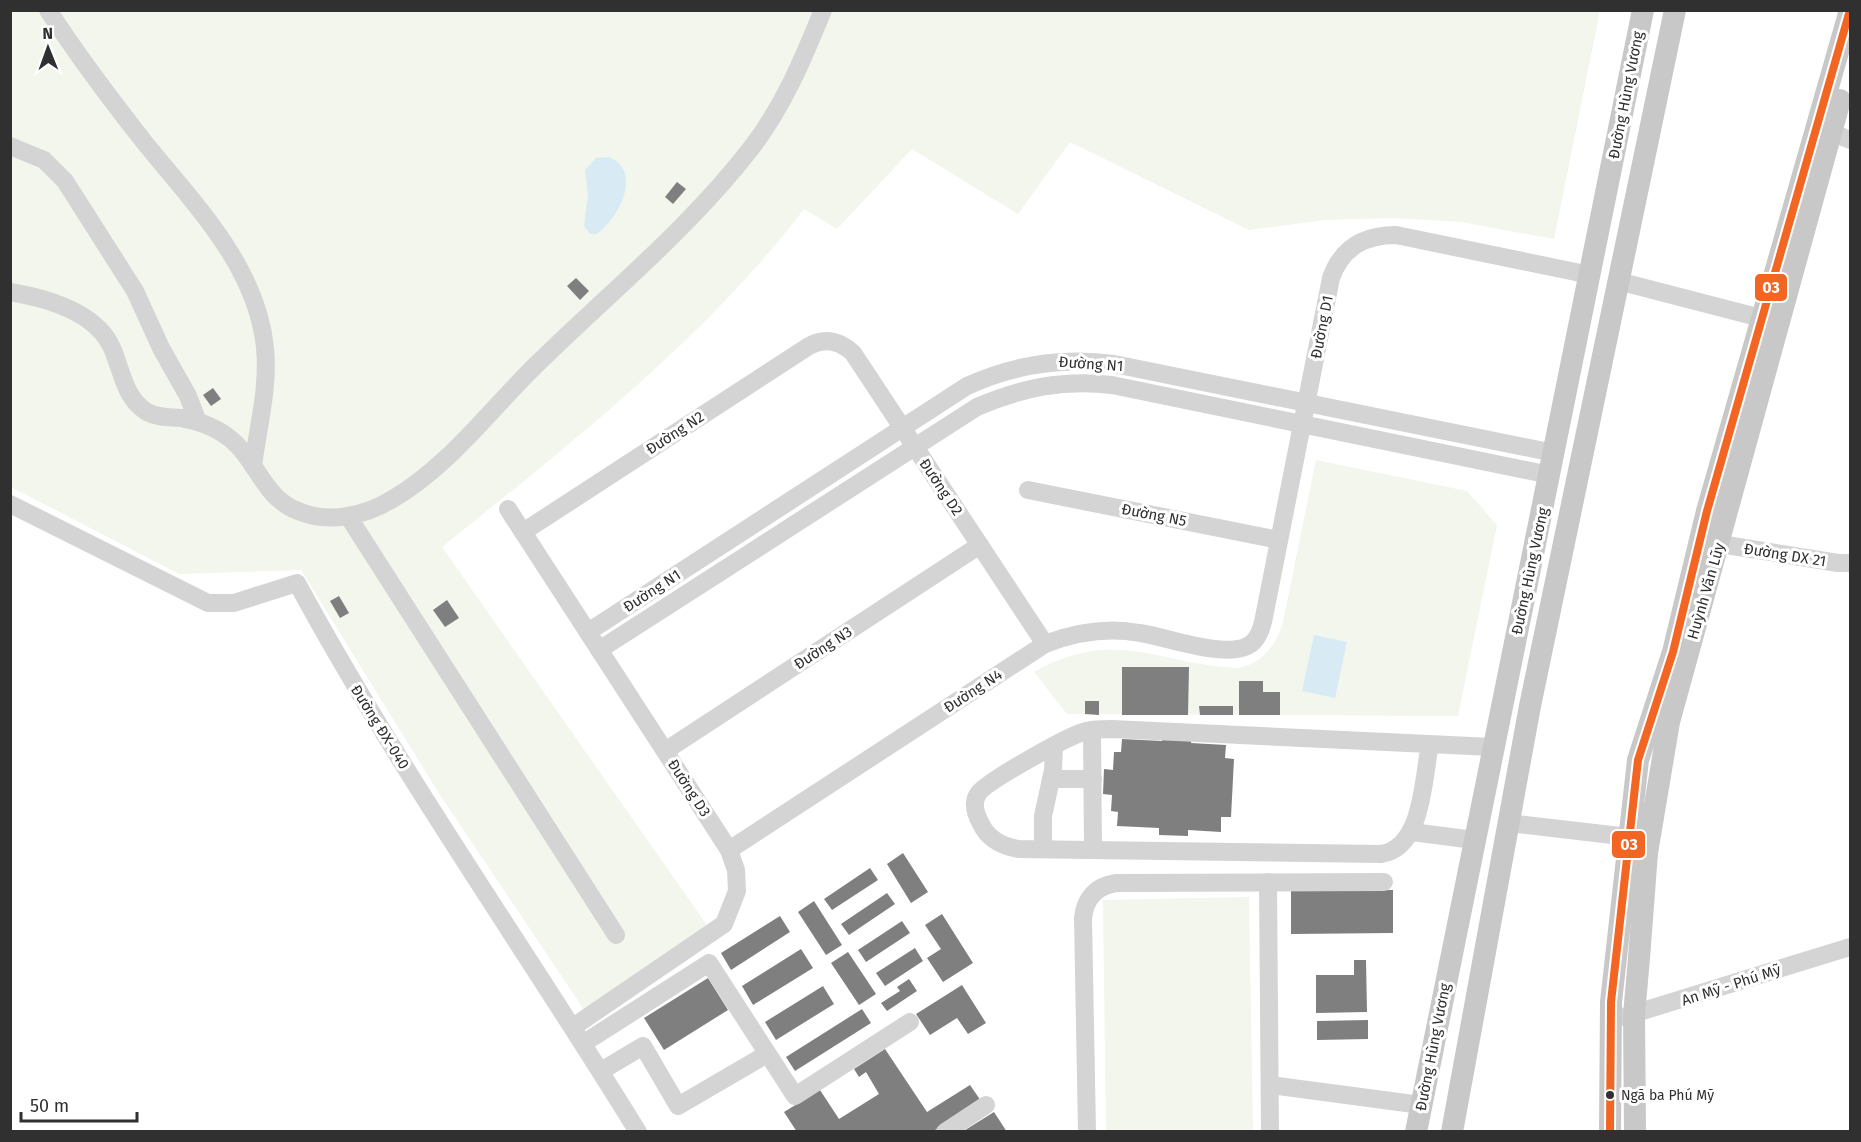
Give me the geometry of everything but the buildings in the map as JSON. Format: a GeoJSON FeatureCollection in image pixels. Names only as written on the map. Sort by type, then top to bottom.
{"type":"FeatureCollection","features":[{"type":"Feature","properties":{"kind":"main road","name":"Đường Hùng Vương"},"geometry":{"type":"LineString","coordinates":[[1416,1131],[1643,10]]}},
{"type":"Feature","properties":{"kind":"main road","name":"Đường Hùng Vương"},"geometry":{"type":"LineString","coordinates":[[1452,1131],[1533,695],[1675,10]]}},
{"type":"Feature","properties":{"kind":"main road","name":"Huỳnh Văn Lũy"},"geometry":{"type":"LineString","coordinates":[[1610,1131],[1611,1019],[1638,760],[1673,652],[1707,511],[1850,10]]}},
{"type":"Feature","properties":{"kind":"main road","name":"Huỳnh Văn Lũy"},"geometry":{"type":"LineString","coordinates":[[1635,1131],[1634,1016],[1647,853],[1669,722],[1841,136],[1851,63]]}},
{"type":"Feature","properties":{"kind":"main road"},"geometry":{"type":"LineString","coordinates":[[1590,275],[1618,281]]}},
{"type":"Feature","properties":{"kind":"main road"},"geometry":{"type":"LineString","coordinates":[[1474,840],[1508,833]]}},
{"type":"Feature","properties":{"kind":"street"},"geometry":{"type":"LineString","coordinates":[[48,10],[85,65],[215,231],[250,291],[262,328],[267,369],[253,466]]}},
{"type":"Feature","properties":{"kind":"street"},"geometry":{"type":"LineString","coordinates":[[10,292],[62,306],[92,323],[107,338],[125,385],[141,406],[157,416],[198,422],[232,440],[267,488],[286,505],[309,515],[348,516],[364,512],[394,499],[429,472],[690,216],[740,162],[768,125],[801,68],[823,10]]}},
{"type":"Feature","properties":{"kind":"street"},"geometry":{"type":"LineString","coordinates":[[10,146],[44,160],[65,181],[135,291],[161,348],[188,396],[198,422]]}},
{"type":"Feature","properties":{"kind":"street","name":"Đường D1"},"geometry":{"type":"LineString","coordinates":[[1245,647],[1256,638],[1262,626],[1334,268],[1347,250],[1365,239],[1396,235],[1590,275]]}},
{"type":"Feature","properties":{"kind":"street"},"geometry":{"type":"LineString","coordinates":[[1618,281],[1761,318]]}},
{"type":"Feature","properties":{"kind":"street","name":"Đường D2"},"geometry":{"type":"LineString","coordinates":[[829,341],[842,345],[853,353],[1045,644]]}},
{"type":"Feature","properties":{"kind":"street","name":"Đường N2"},"geometry":{"type":"LineString","coordinates":[[523,532],[809,346],[829,341]]}},
{"type":"Feature","properties":{"kind":"street","name":"Đường N1"},"geometry":{"type":"LineString","coordinates":[[588,632],[967,386],[1030,364],[1053,361],[1114,364],[1306,403],[1552,464]]}},
{"type":"Feature","properties":{"kind":"street","name":"Đường N1"},"geometry":{"type":"LineString","coordinates":[[599,650],[977,407],[997,398],[1035,387],[1073,382],[1112,386],[1302,424],[1552,464]]}},
{"type":"Feature","properties":{"kind":"street","name":"Đường N5"},"geometry":{"type":"LineString","coordinates":[[1028,490],[1280,540]]}},
{"type":"Feature","properties":{"kind":"street","name":"Đường ĐX-040"},"geometry":{"type":"LineString","coordinates":[[10,504],[208,603],[234,603],[297,584],[392,748],[638,1131]]}},
{"type":"Feature","properties":{"kind":"street","name":"Đường D3"},"geometry":{"type":"LineString","coordinates":[[508,509],[729,850],[736,870],[737,891],[724,924],[573,1027]]}},
{"type":"Feature","properties":{"kind":"street"},"geometry":{"type":"LineString","coordinates":[[348,516],[616,935]]}},
{"type":"Feature","properties":{"kind":"street","name":"Đường DX 21"},"geometry":{"type":"LineString","coordinates":[[1720,544],[1829,562],[1851,563]]}},
{"type":"Feature","properties":{"kind":"street","name":"Đường N3"},"geometry":{"type":"LineString","coordinates":[[665,751],[980,546]]}},
{"type":"Feature","properties":{"kind":"street","name":"Đường N4"},"geometry":{"type":"LineString","coordinates":[[729,850],[1045,644],[1083,632],[1120,631],[1217,648],[1245,647]]}},
{"type":"Feature","properties":{"kind":"street"},"geometry":{"type":"LineString","coordinates":[[1430,744],[1412,832],[1401,847],[1380,855],[1009,847],[992,839],[981,824],[975,804],[982,788],[1075,735],[1092,730],[1430,744],[1492,747]]}},
{"type":"Feature","properties":{"kind":"street"},"geometry":{"type":"LineString","coordinates":[[1092,730],[1094,850]]}},
{"type":"Feature","properties":{"kind":"street"},"geometry":{"type":"LineString","coordinates":[[1043,849],[1043,816],[1051,779],[1054,747]]}},
{"type":"Feature","properties":{"kind":"street"},"geometry":{"type":"LineString","coordinates":[[1051,779],[1093,779]]}},
{"type":"Feature","properties":{"kind":"street"},"geometry":{"type":"LineString","coordinates":[[1412,832],[1474,840]]}},
{"type":"Feature","properties":{"kind":"street"},"geometry":{"type":"LineString","coordinates":[[1508,833],[1629,837]]}},
{"type":"Feature","properties":{"kind":"street"},"geometry":{"type":"LineString","coordinates":[[1268,882],[1270,1131]]}},
{"type":"Feature","properties":{"kind":"street"},"geometry":{"type":"LineString","coordinates":[[1087,1131],[1083,918],[1091,896],[1105,885],[1116,883],[1383,882]]}},
{"type":"Feature","properties":{"kind":"street","name":"An Mỹ - Phú Mỹ"},"geometry":{"type":"LineString","coordinates":[[1611,1019],[1634,1016],[1851,947]]}},
{"type":"Feature","properties":{"kind":"street"},"geometry":{"type":"LineString","coordinates":[[584,1044],[709,963],[795,1096],[910,1022]]}},
{"type":"Feature","properties":{"kind":"street"},"geometry":{"type":"LineString","coordinates":[[601,1071],[642,1046],[678,1106],[767,1054]]}},
{"type":"Feature","properties":{"kind":"street"},"geometry":{"type":"LineString","coordinates":[[1270,1085],[1421,1106]]}},
{"type":"Feature","properties":{"kind":"street"},"geometry":{"type":"LineString","coordinates":[[945,1131],[986,1105]]}},
{"type":"Feature","properties":{"kind":"shaded area"},"geometry":{"type":"Polygon","coordinates":[[[10,11],[1600,11],[1554,239],[1461,222],[1394,218],[1325,220],[1249,230],[1070,142],[1018,214],[912,149],[837,229],[804,209],[765,257],[679,346],[586,429],[442,547],[709,928],[585,1011],[440,795],[301,570],[179,574],[11,487],[10,11]]]}},
{"type":"Feature","properties":{"kind":"shaded area"},"geometry":{"type":"Polygon","coordinates":[[[609,157],[619,164],[625,173],[624,196],[613,218],[605,227],[597,234],[590,234],[584,226],[588,195],[585,170],[596,158],[609,157]]]}},
{"type":"Feature","properties":{"kind":"shaded area"},"geometry":{"type":"Polygon","coordinates":[[[1316,460],[1467,491],[1497,525],[1458,716],[1067,714],[1034,672],[1063,658],[1089,652],[1114,650],[1239,668],[1255,662],[1268,651],[1277,638],[1283,622],[1316,460]]]}},
{"type":"Feature","properties":{"kind":"shaded area"},"geometry":{"type":"Polygon","coordinates":[[[1314,635],[1347,642],[1335,698],[1302,691],[1314,635]]]}},
{"type":"Feature","properties":{"kind":"shaded area"},"geometry":{"type":"Polygon","coordinates":[[[1249,897],[1253,1131],[1106,1131],[1103,900],[1249,897]]]}},
{"type":"Feature","properties":{"kind":"transit line","name":"03"},"geometry":{"type":"LineString","coordinates":[[1610,1132],[1611,1002],[1638,760],[1673,652],[1707,511],[1850,10]]}},
{"type":"Feature","properties":{"kind":"place","name":"Ngã ba Phú Mỹ"},"geometry":{"type":"Point","coordinates":[1610,1095]}}]}
